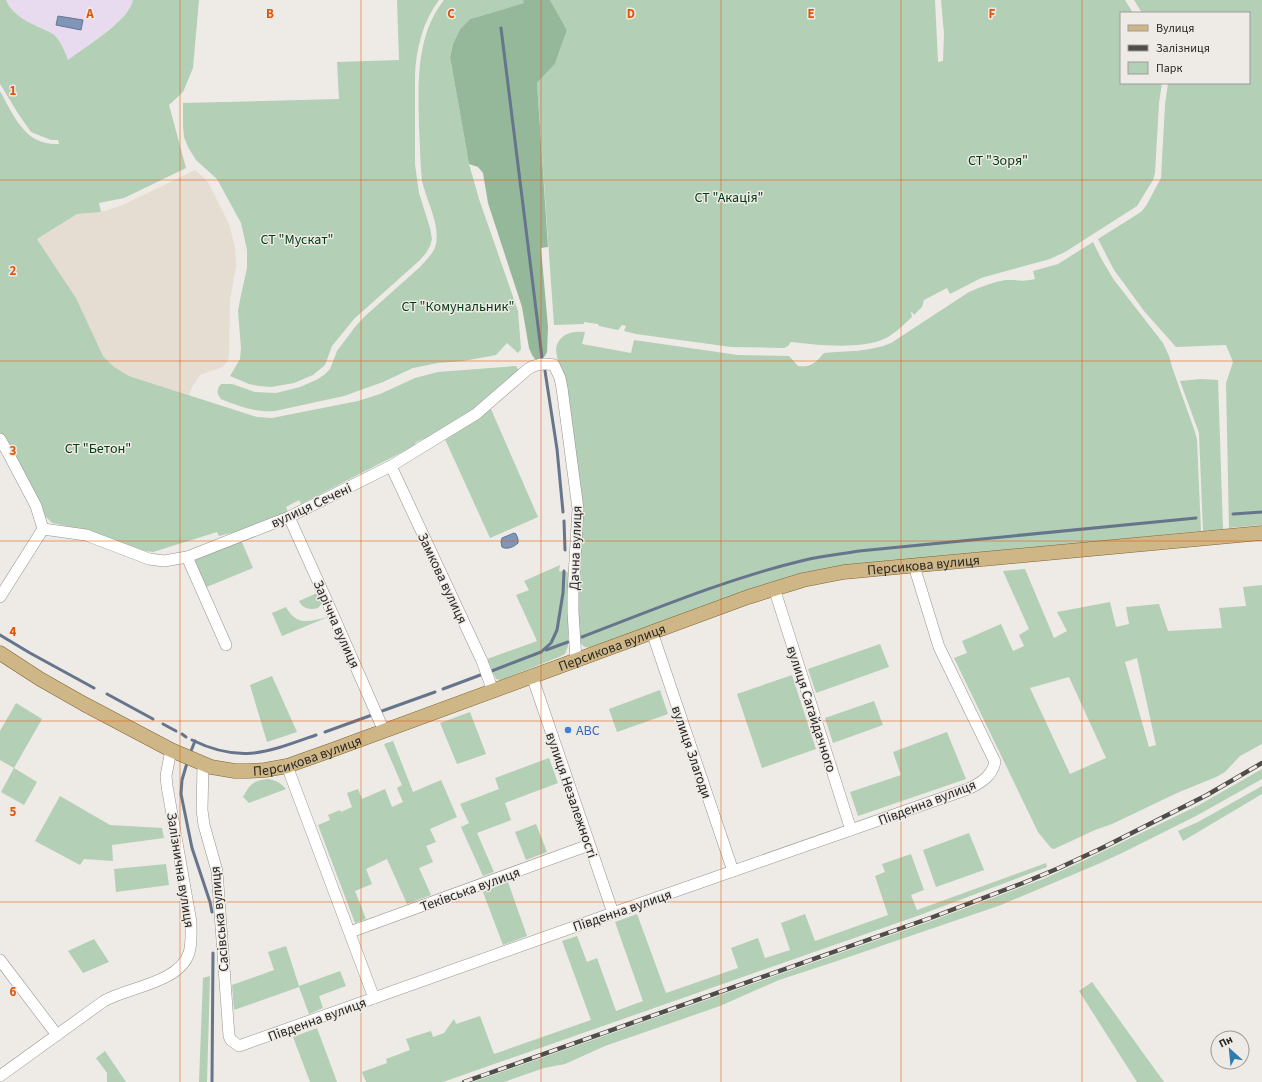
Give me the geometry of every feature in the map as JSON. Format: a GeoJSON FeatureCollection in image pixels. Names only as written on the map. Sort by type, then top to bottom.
{"type":"FeatureCollection","features":[{"type":"Feature","properties":{"kind":"main road","name":"Персикова вулиця"},"geometry":{"type":"LineString","coordinates":[[0,653],[64,693],[171,750],[211,767],[249,772],[281,767],[384,731],[748,597],[774,588],[828,574],[1262,534]]}},
{"type":"Feature","properties":{"kind":"street","name":"вулиця Сечені"},"geometry":{"type":"LineString","coordinates":[[43,529],[86,535],[149,559],[164,561],[187,557],[289,517],[391,466],[476,414],[528,369],[543,364],[554,365]]}},
{"type":"Feature","properties":{"kind":"street","name":"Дачна вулиця"},"geometry":{"type":"LineString","coordinates":[[554,365],[560,378],[562,388],[578,509],[573,594],[576,660]]}},
{"type":"Feature","properties":{"kind":"street"},"geometry":{"type":"LineString","coordinates":[[0,439],[36,506],[43,529],[0,597]]}},
{"type":"Feature","properties":{"kind":"street","name":"Замкова вулиця"},"geometry":{"type":"LineString","coordinates":[[391,466],[482,661],[493,691]]}},
{"type":"Feature","properties":{"kind":"street","name":"Зарічна вулиця"},"geometry":{"type":"LineString","coordinates":[[289,517],[384,731]]}},
{"type":"Feature","properties":{"kind":"street"},"geometry":{"type":"LineString","coordinates":[[187,557],[226,645]]}},
{"type":"Feature","properties":{"kind":"street","name":"Південна вулиця"},"geometry":{"type":"LineString","coordinates":[[239,1046],[968,789],[978,784],[993,770],[995,762],[939,647],[914,566]]}},
{"type":"Feature","properties":{"kind":"street","name":"вулиця Сагайдачного"},"geometry":{"type":"LineString","coordinates":[[774,588],[851,830]]}},
{"type":"Feature","properties":{"kind":"street","name":"вулиця Злагоди"},"geometry":{"type":"LineString","coordinates":[[652,632],[732,871]]}},
{"type":"Feature","properties":{"kind":"street","name":"вулиця Незалежності"},"geometry":{"type":"LineString","coordinates":[[532,676],[613,913]]}},
{"type":"Feature","properties":{"kind":"street","name":"Залізнична вулиця"},"geometry":{"type":"LineString","coordinates":[[0,1076],[104,1001],[113,996],[169,976],[185,961],[189,952],[191,941],[191,922],[166,781],[167,765],[171,750]]}},
{"type":"Feature","properties":{"kind":"street","name":"Сасівська вулиця"},"geometry":{"type":"LineString","coordinates":[[203,764],[203,818],[217,871],[229,1036],[231,1040],[239,1046]]}},
{"type":"Feature","properties":{"kind":"street"},"geometry":{"type":"LineString","coordinates":[[281,767],[294,784],[374,998]]}},
{"type":"Feature","properties":{"kind":"street","name":"Теківська вулиця"},"geometry":{"type":"LineString","coordinates":[[350,932],[589,845]]}},
{"type":"Feature","properties":{"kind":"street"},"geometry":{"type":"LineString","coordinates":[[0,960],[57,1035]]}},
{"type":"Feature","properties":{"kind":"shaded area"},"geometry":{"type":"Polygon","coordinates":[[[6,0],[134,1],[128,11],[117,23],[68,60],[62,45],[49,32],[21,18],[14,12],[6,0]]]}},
{"type":"Feature","properties":{"kind":"shaded area"},"geometry":{"type":"Polygon","coordinates":[[[195,170],[209,184],[229,224],[235,247],[236,267],[230,299],[229,356],[227,362],[222,367],[200,375],[192,387],[189,395],[129,376],[114,367],[103,356],[76,298],[37,239],[77,214],[101,212],[123,205],[195,170]]]}},
{"type":"Feature","properties":{"kind":"green space","name":"СТ \"Бетон\""},"geometry":{"type":"Polygon","coordinates":[[[0,0],[6,0],[9,6],[22,18],[55,36],[62,45],[68,60],[115,25],[130,8],[133,0],[199,0],[193,68],[183,92],[169,105],[186,168],[124,198],[99,203],[101,212],[77,214],[37,239],[76,298],[103,356],[114,367],[129,376],[257,417],[272,418],[358,401],[380,394],[415,378],[438,372],[516,366],[518,371],[481,405],[424,441],[423,439],[415,443],[416,445],[301,504],[299,500],[286,507],[288,512],[239,531],[219,536],[217,532],[153,552],[145,551],[85,530],[52,523],[44,515],[0,434],[0,91],[10,110],[22,128],[29,135],[37,140],[47,143],[59,144],[58,140],[51,140],[31,132],[0,84],[0,0]]]}},
{"type":"Feature","properties":{"kind":"green space","name":"СТ \"Мускат\""},"geometry":{"type":"Polygon","coordinates":[[[397,0],[439,0],[433,8],[421,36],[415,75],[415,164],[419,193],[430,228],[432,239],[430,246],[420,260],[354,319],[332,346],[325,365],[313,375],[294,383],[271,387],[249,384],[230,376],[240,359],[241,348],[238,311],[247,268],[247,250],[241,223],[217,179],[196,160],[188,147],[184,137],[183,103],[339,99],[337,62],[399,60],[397,0]]]}},
{"type":"Feature","properties":{"kind":"green space","name":"СТ \"Комунальник\""},"geometry":{"type":"Polygon","coordinates":[[[444,0],[523,0],[525,3],[470,19],[460,29],[453,44],[450,57],[469,164],[479,199],[518,311],[521,349],[518,353],[507,343],[496,355],[413,368],[383,382],[344,396],[275,411],[254,410],[221,399],[218,388],[221,384],[232,384],[255,392],[276,393],[300,387],[324,375],[330,369],[337,351],[355,327],[364,317],[420,267],[434,250],[437,239],[435,222],[421,174],[419,76],[428,28],[444,0]]]}},
{"type":"Feature","properties":{"kind":"green space"},"geometry":{"type":"Polygon","coordinates":[[[523,0],[550,0],[567,30],[555,64],[537,83],[548,247],[541,248],[548,327],[547,352],[545,356],[539,359],[535,359],[529,348],[522,307],[488,203],[483,173],[478,167],[469,164],[450,57],[453,44],[460,29],[470,19],[524,3],[523,0]]]}},
{"type":"Feature","properties":{"kind":"green space"},"geometry":{"type":"Polygon","coordinates":[[[550,0],[935,0],[938,62],[943,61],[944,34],[941,0],[1125,0],[1132,12],[1120,12],[1120,84],[1162,84],[1159,103],[1155,173],[1153,180],[1137,206],[1065,252],[1050,259],[981,278],[950,294],[947,288],[924,300],[922,307],[914,315],[911,312],[912,317],[900,328],[890,336],[876,342],[840,346],[791,342],[784,348],[731,347],[636,334],[624,331],[626,326],[622,325],[618,330],[599,326],[598,324],[584,322],[584,324],[554,325],[537,83],[555,64],[567,30],[550,0]]]}},
{"type":"Feature","properties":{"kind":"green space"},"geometry":{"type":"Polygon","coordinates":[[[1134,0],[1262,0],[1262,525],[1229,528],[1226,383],[1233,362],[1226,345],[1176,347],[1144,311],[1114,270],[1098,239],[1141,212],[1146,206],[1161,178],[1165,105],[1168,84],[1250,84],[1250,12],[1141,12],[1134,0]]]}},
{"type":"Feature","properties":{"kind":"green space"},"geometry":{"type":"Polygon","coordinates":[[[1093,242],[1114,280],[1163,343],[1169,356],[1197,440],[1201,531],[863,565],[594,647],[586,647],[581,644],[577,612],[581,534],[556,349],[560,340],[566,334],[585,332],[582,344],[631,353],[634,340],[738,355],[789,356],[798,366],[806,366],[816,362],[824,353],[866,350],[891,343],[969,292],[1005,280],[1025,281],[1035,279],[1033,271],[1058,264],[1093,242]]]}},
{"type":"Feature","properties":{"kind":"green space"},"geometry":{"type":"Polygon","coordinates":[[[1201,379],[1218,380],[1223,529],[1203,531],[1199,433],[1180,381],[1201,379]]]}},
{"type":"Feature","properties":{"kind":"green space"},"geometry":{"type":"Polygon","coordinates":[[[490,407],[538,517],[490,538],[444,437],[490,407]]]}},
{"type":"Feature","properties":{"kind":"green space"},"geometry":{"type":"Polygon","coordinates":[[[241,540],[253,568],[204,588],[191,559],[241,540]]]}},
{"type":"Feature","properties":{"kind":"green space"},"geometry":{"type":"Polygon","coordinates":[[[560,565],[559,571],[570,574],[568,646],[565,654],[501,680],[496,679],[487,659],[537,641],[516,595],[529,590],[524,581],[560,565]]]}},
{"type":"Feature","properties":{"kind":"green space"},"geometry":{"type":"Polygon","coordinates":[[[1025,569],[1054,638],[1067,631],[1057,612],[1110,602],[1116,627],[1129,624],[1126,607],[1159,604],[1168,631],[1222,628],[1219,608],[1246,606],[1243,587],[1262,585],[1262,744],[1240,756],[1225,772],[1216,777],[1177,793],[1112,824],[1095,830],[1054,849],[1051,848],[1038,832],[954,658],[967,653],[962,641],[1001,624],[1013,651],[1024,646],[1019,635],[1029,629],[1003,571],[1025,569]],[[1137,658],[1125,662],[1149,747],[1156,745],[1137,658]],[[1069,677],[1030,688],[1070,774],[1106,758],[1069,677]]]}},
{"type":"Feature","properties":{"kind":"green space"},"geometry":{"type":"Polygon","coordinates":[[[317,593],[322,603],[318,608],[307,608],[299,601],[317,593]]]}},
{"type":"Feature","properties":{"kind":"green space"},"geometry":{"type":"Polygon","coordinates":[[[286,607],[295,618],[299,620],[309,621],[328,617],[282,636],[272,613],[286,607]]]}},
{"type":"Feature","properties":{"kind":"green space"},"geometry":{"type":"Polygon","coordinates":[[[880,644],[889,667],[816,693],[808,669],[880,644]]]}},
{"type":"Feature","properties":{"kind":"green space"},"geometry":{"type":"Polygon","coordinates":[[[792,675],[816,749],[762,768],[737,694],[792,675]]]}},
{"type":"Feature","properties":{"kind":"green space"},"geometry":{"type":"Polygon","coordinates":[[[272,676],[297,732],[267,742],[250,685],[272,676]]]}},
{"type":"Feature","properties":{"kind":"green space"},"geometry":{"type":"Polygon","coordinates":[[[660,690],[668,714],[617,732],[609,709],[660,690]]]}},
{"type":"Feature","properties":{"kind":"green space"},"geometry":{"type":"Polygon","coordinates":[[[874,701],[883,725],[833,743],[825,718],[874,701]]]}},
{"type":"Feature","properties":{"kind":"green space"},"geometry":{"type":"Polygon","coordinates":[[[16,703],[42,719],[14,768],[0,760],[0,731],[16,703]]]}},
{"type":"Feature","properties":{"kind":"green space"},"geometry":{"type":"Polygon","coordinates":[[[470,712],[486,754],[457,764],[440,723],[470,712]]]}},
{"type":"Feature","properties":{"kind":"green space"},"geometry":{"type":"Polygon","coordinates":[[[947,732],[966,779],[858,816],[850,792],[901,775],[893,752],[947,732]]]}},
{"type":"Feature","properties":{"kind":"green space"},"geometry":{"type":"Polygon","coordinates":[[[393,741],[413,792],[441,780],[457,817],[430,829],[436,842],[426,846],[433,862],[419,868],[431,895],[407,904],[387,859],[366,869],[372,884],[355,891],[366,919],[355,923],[318,825],[330,820],[328,815],[340,810],[341,812],[352,807],[347,793],[358,789],[362,799],[385,789],[392,807],[403,802],[397,788],[402,785],[384,744],[393,741]]]}},
{"type":"Feature","properties":{"kind":"green space"},"geometry":{"type":"Polygon","coordinates":[[[549,758],[558,783],[505,803],[511,820],[477,833],[494,872],[483,876],[461,827],[469,823],[460,804],[499,789],[495,778],[549,758]]]}},
{"type":"Feature","properties":{"kind":"green space"},"geometry":{"type":"Polygon","coordinates":[[[14,768],[37,782],[24,805],[1,792],[14,768]]]}},
{"type":"Feature","properties":{"kind":"green space"},"geometry":{"type":"Polygon","coordinates":[[[1262,769],[1262,779],[1196,816],[1120,854],[1001,905],[779,980],[720,1006],[605,1046],[565,1064],[544,1068],[504,1082],[473,1082],[934,920],[1043,879],[1199,805],[1262,769]]]}},
{"type":"Feature","properties":{"kind":"green space"},"geometry":{"type":"Polygon","coordinates":[[[269,779],[279,782],[286,789],[249,803],[243,797],[253,784],[260,780],[269,779]]]}},
{"type":"Feature","properties":{"kind":"green space"},"geometry":{"type":"Polygon","coordinates":[[[1262,786],[1262,794],[1183,841],[1178,831],[1198,822],[1262,786]]]}},
{"type":"Feature","properties":{"kind":"green space"},"geometry":{"type":"Polygon","coordinates":[[[60,796],[110,825],[162,828],[164,838],[112,845],[113,861],[84,859],[80,865],[35,841],[60,796]]]}},
{"type":"Feature","properties":{"kind":"green space"},"geometry":{"type":"Polygon","coordinates":[[[536,824],[547,852],[526,860],[515,832],[536,824]]]}},
{"type":"Feature","properties":{"kind":"green space"},"geometry":{"type":"Polygon","coordinates":[[[969,833],[984,870],[936,887],[923,850],[969,833]]]}},
{"type":"Feature","properties":{"kind":"green space"},"geometry":{"type":"Polygon","coordinates":[[[911,854],[924,890],[911,895],[917,910],[1046,863],[1047,867],[920,915],[443,1082],[366,1082],[362,1072],[387,1063],[386,1059],[410,1050],[406,1039],[431,1031],[433,1037],[444,1033],[454,1019],[456,1024],[480,1016],[494,1054],[591,1020],[562,941],[577,936],[587,962],[597,958],[616,1011],[643,1001],[615,922],[637,914],[666,993],[738,968],[731,948],[758,938],[765,958],[790,950],[781,923],[805,914],[815,941],[888,915],[875,876],[885,872],[882,864],[911,854]]]}},
{"type":"Feature","properties":{"kind":"green space"},"geometry":{"type":"Polygon","coordinates":[[[166,864],[169,885],[116,892],[114,869],[166,864]]]}},
{"type":"Feature","properties":{"kind":"green space"},"geometry":{"type":"Polygon","coordinates":[[[508,882],[527,936],[503,945],[483,892],[508,882]]]}},
{"type":"Feature","properties":{"kind":"green space"},"geometry":{"type":"Polygon","coordinates":[[[94,939],[109,962],[83,973],[68,951],[94,939]]]}},
{"type":"Feature","properties":{"kind":"green space"},"geometry":{"type":"Polygon","coordinates":[[[286,946],[299,986],[340,971],[346,986],[319,996],[323,1008],[309,1014],[299,987],[234,1010],[232,985],[274,970],[268,952],[286,946]]]}},
{"type":"Feature","properties":{"kind":"green space"},"geometry":{"type":"Polygon","coordinates":[[[210,976],[207,1082],[199,1082],[203,978],[210,976]]]}},
{"type":"Feature","properties":{"kind":"green space"},"geometry":{"type":"Polygon","coordinates":[[[1092,982],[1164,1082],[1137,1082],[1079,991],[1092,982]]]}},
{"type":"Feature","properties":{"kind":"green space"},"geometry":{"type":"Polygon","coordinates":[[[317,1028],[337,1082],[310,1082],[293,1037],[317,1028]]]}},
{"type":"Feature","properties":{"kind":"green space"},"geometry":{"type":"Polygon","coordinates":[[[105,1051],[126,1082],[107,1082],[107,1073],[96,1058],[105,1051]]]}},
{"type":"Feature","properties":{"kind":"water"},"geometry":{"type":"Polygon","coordinates":[[[58,16],[83,20],[81,30],[56,25],[58,16]]]}},
{"type":"Feature","properties":{"kind":"water"},"geometry":{"type":"Polygon","coordinates":[[[514,533],[518,539],[518,543],[510,548],[502,547],[502,538],[514,533]]]}},
{"type":"Feature","properties":{"kind":"waterway"},"geometry":{"type":"LineString","coordinates":[[501,28],[542,358]]}},
{"type":"Feature","properties":{"kind":"waterway"},"geometry":{"type":"LineString","coordinates":[[545,371],[557,449],[563,512]]}},
{"type":"Feature","properties":{"kind":"waterway"},"geometry":{"type":"LineString","coordinates":[[1233,514],[1262,512]]}},
{"type":"Feature","properties":{"kind":"waterway"},"geometry":{"type":"LineString","coordinates":[[582,637],[720,585],[777,567],[812,559],[859,551],[1196,518]]}},
{"type":"Feature","properties":{"kind":"waterway"},"geometry":{"type":"LineString","coordinates":[[564,521],[565,550]]}},
{"type":"Feature","properties":{"kind":"waterway"},"geometry":{"type":"LineString","coordinates":[[489,672],[541,652],[551,643],[557,630],[563,593],[564,571]]}},
{"type":"Feature","properties":{"kind":"waterway"},"geometry":{"type":"LineString","coordinates":[[0,635],[94,688]]}},
{"type":"Feature","properties":{"kind":"waterway"},"geometry":{"type":"LineString","coordinates":[[546,650],[568,642]]}},
{"type":"Feature","properties":{"kind":"waterway"},"geometry":{"type":"LineString","coordinates":[[443,689],[483,674]]}},
{"type":"Feature","properties":{"kind":"waterway"},"geometry":{"type":"LineString","coordinates":[[382,711],[435,692]]}},
{"type":"Feature","properties":{"kind":"waterway"},"geometry":{"type":"LineString","coordinates":[[107,694],[153,719]]}},
{"type":"Feature","properties":{"kind":"waterway"},"geometry":{"type":"LineString","coordinates":[[325,732],[372,715]]}},
{"type":"Feature","properties":{"kind":"waterway"},"geometry":{"type":"LineString","coordinates":[[163,724],[176,731]]}},
{"type":"Feature","properties":{"kind":"waterway"},"geometry":{"type":"LineString","coordinates":[[182,734],[186,737]]}},
{"type":"Feature","properties":{"kind":"waterway"},"geometry":{"type":"LineString","coordinates":[[192,740],[225,752],[254,753],[283,746],[316,735]]}},
{"type":"Feature","properties":{"kind":"waterway"},"geometry":{"type":"LineString","coordinates":[[191,751],[195,741]]}},
{"type":"Feature","properties":{"kind":"waterway"},"geometry":{"type":"LineString","coordinates":[[187,763],[182,780],[181,794],[192,848],[212,912]]}},
{"type":"Feature","properties":{"kind":"waterway"},"geometry":{"type":"LineString","coordinates":[[212,1082],[213,953]]}},
{"type":"Feature","properties":{"kind":"railway"},"geometry":{"type":"LineString","coordinates":[[464,1082],[933,917],[1023,883],[1102,848],[1207,795],[1262,763]]}},
{"type":"Feature","properties":{"kind":"place","name":"ABC"},"geometry":{"type":"Point","coordinates":[568,730]}},
{"type":"Feature","properties":{"kind":"park label","name":"СТ \"Зоря\""},"geometry":{"type":"Point","coordinates":[998,160]}},
{"type":"Feature","properties":{"kind":"park label","name":"СТ \"Акація\""},"geometry":{"type":"Point","coordinates":[729,197]}}]}
